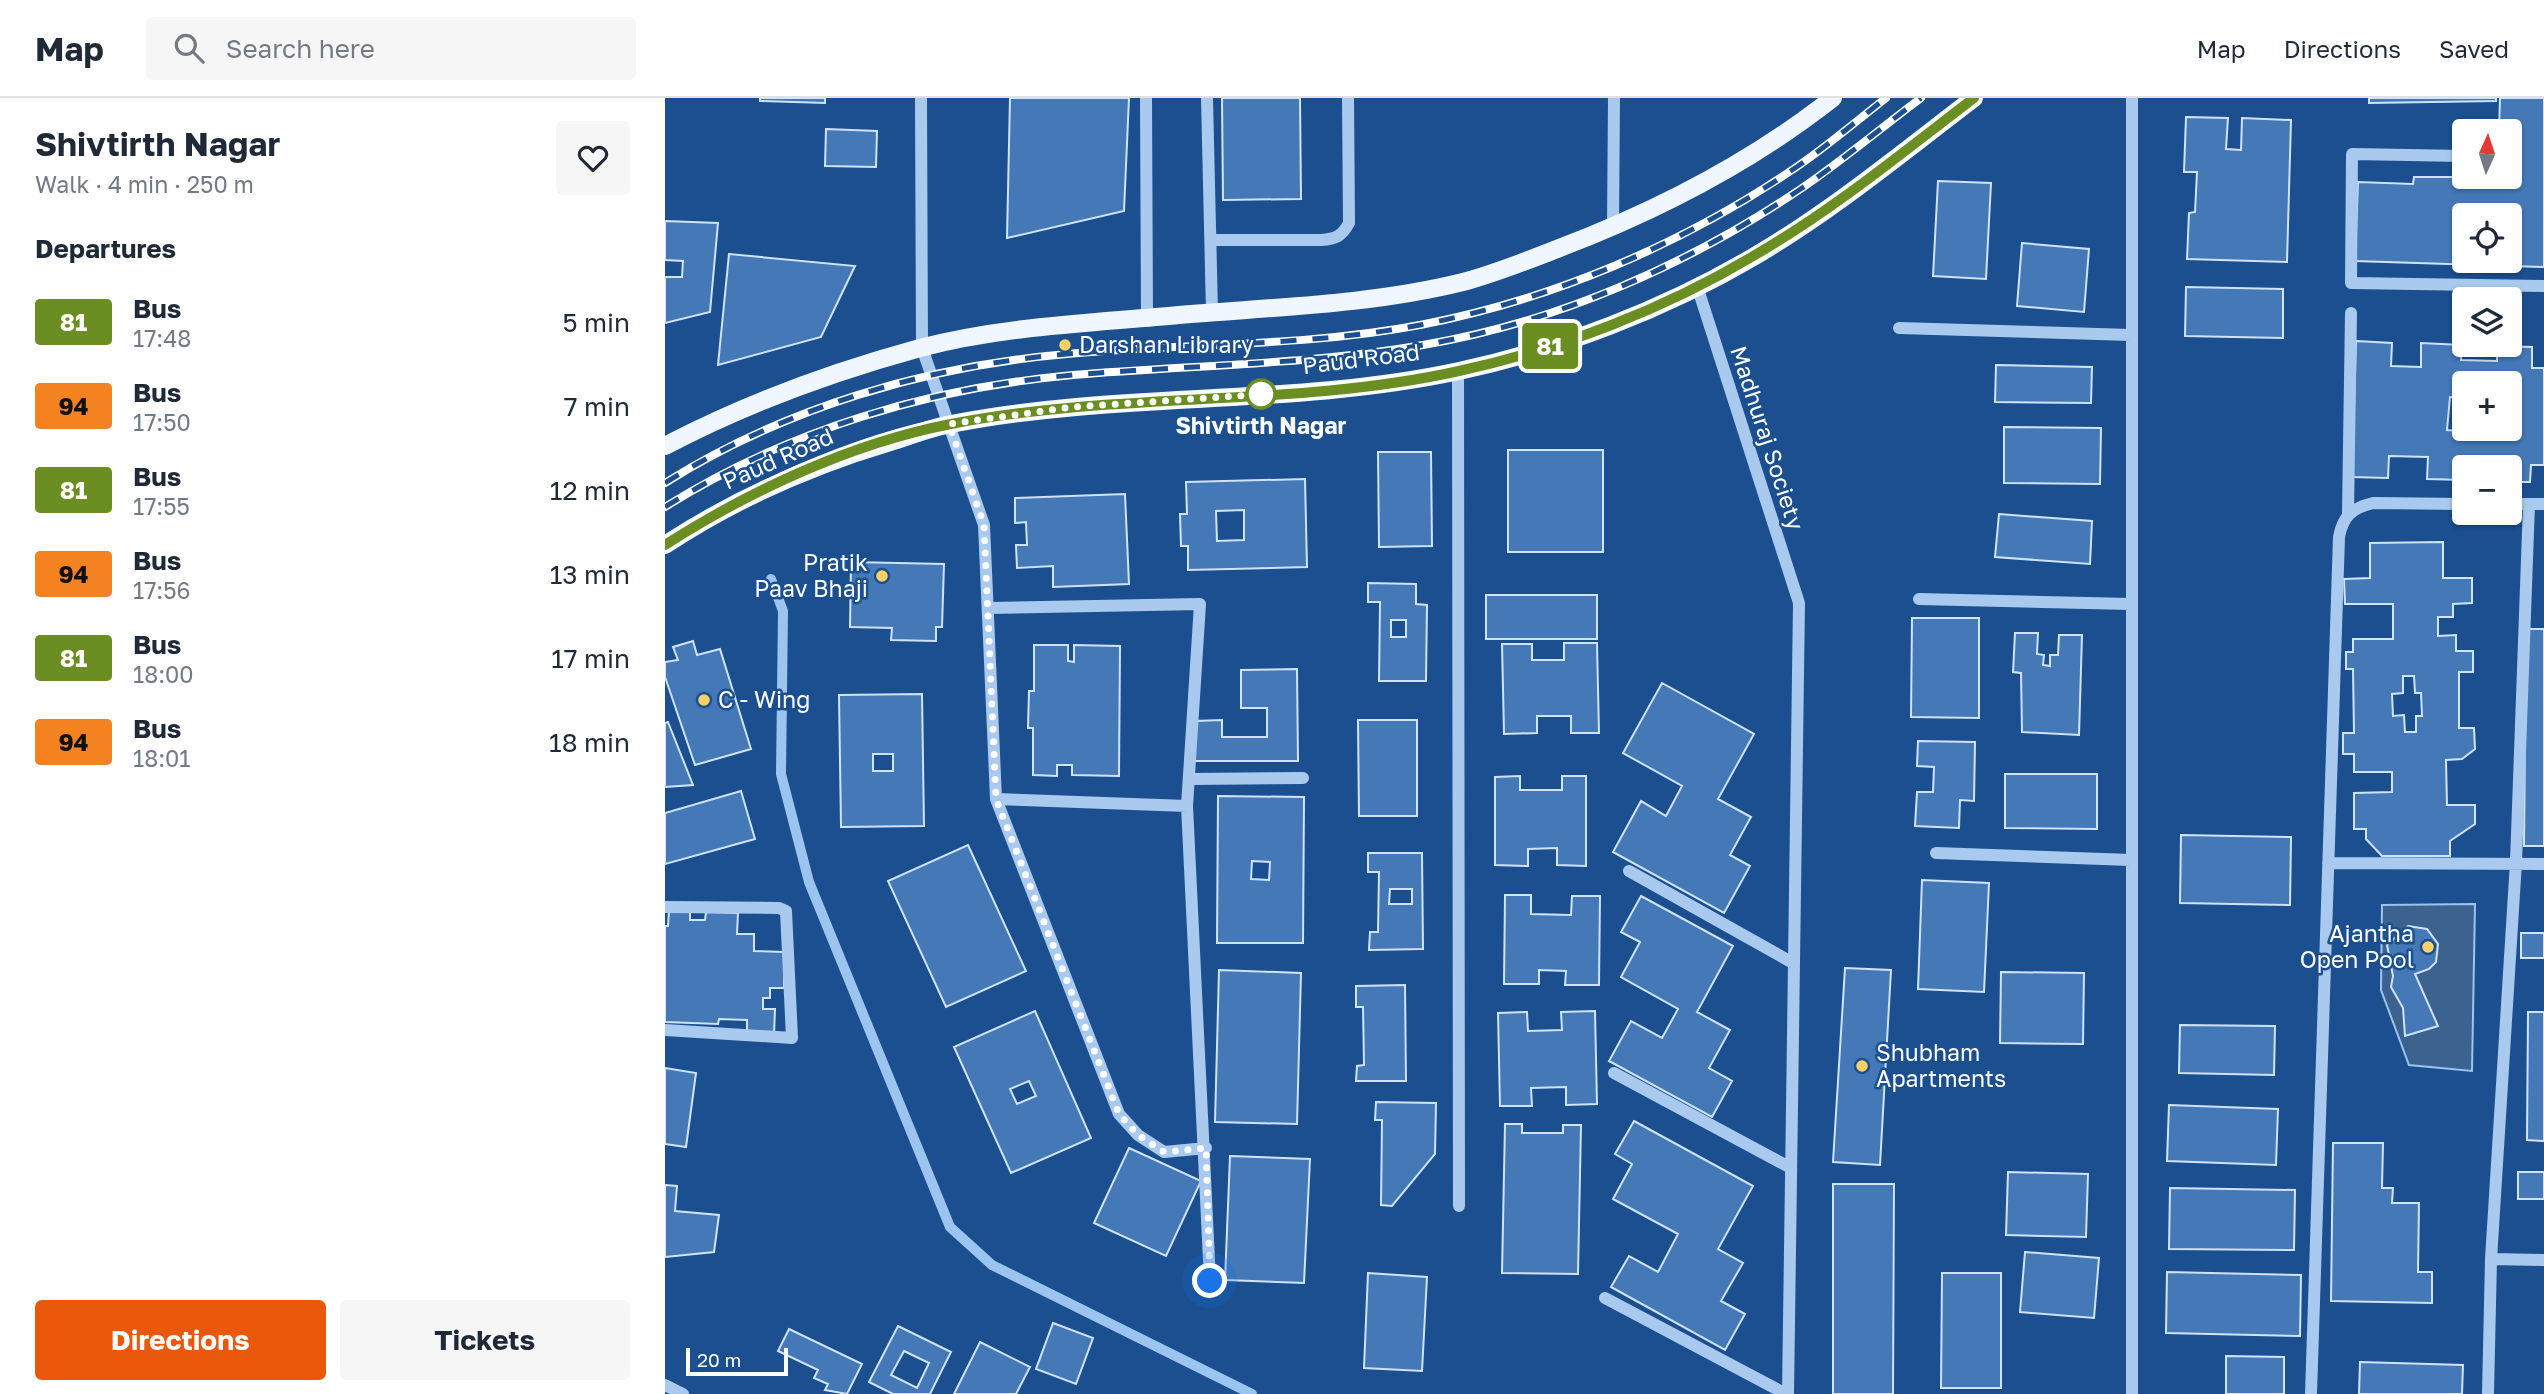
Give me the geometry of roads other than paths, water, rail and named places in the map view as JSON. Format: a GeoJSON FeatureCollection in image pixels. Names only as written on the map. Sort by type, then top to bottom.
{"type":"FeatureCollection","features":[{"type":"Feature","properties":{"kind":"main road"},"geometry":{"type":"LineString","coordinates":[[665,446],[774,396],[922,348],[1005,333],[1147,318],[1320,305],[1464,282],[1613,228],[1676,199],[1739,165],[1833,98]]}},
{"type":"Feature","properties":{"kind":"main road","name":"Paud Road"},"geometry":{"type":"LineString","coordinates":[[665,545],[706,518],[766,487],[836,458],[949,424],[1073,407],[1349,388],[1458,371],[1569,340],[1697,286],[1755,256],[1822,213],[1974,98]]}},
{"type":"Feature","properties":{"kind":"street"},"geometry":{"type":"LineString","coordinates":[[921,98],[922,348],[984,525],[996,799],[1119,1114],[1138,1135],[1164,1152],[1206,1148]]}},
{"type":"Feature","properties":{"kind":"street"},"geometry":{"type":"LineString","coordinates":[[1146,98],[1147,318]]}},
{"type":"Feature","properties":{"kind":"street"},"geometry":{"type":"LineString","coordinates":[[1207,98],[1212,313]]}},
{"type":"Feature","properties":{"kind":"street"},"geometry":{"type":"LineString","coordinates":[[1211,240],[1321,240],[1343,234],[1349,223],[1348,98]]}},
{"type":"Feature","properties":{"kind":"street"},"geometry":{"type":"LineString","coordinates":[[1613,228],[1614,98]]}},
{"type":"Feature","properties":{"kind":"street"},"geometry":{"type":"LineString","coordinates":[[2132,98],[2132,1394]]}},
{"type":"Feature","properties":{"kind":"street"},"geometry":{"type":"LineString","coordinates":[[2452,156],[2352,154],[2351,283],[2544,286]]}},
{"type":"Feature","properties":{"kind":"street","name":"Madhuraj Society"},"geometry":{"type":"LineString","coordinates":[[1697,286],[1799,603],[1787,1394]]}},
{"type":"Feature","properties":{"kind":"street"},"geometry":{"type":"LineString","coordinates":[[2311,1394],[2339,537],[2349,513],[2351,313]]}},
{"type":"Feature","properties":{"kind":"street"},"geometry":{"type":"LineString","coordinates":[[1899,328],[2131,335]]}},
{"type":"Feature","properties":{"kind":"street"},"geometry":{"type":"LineString","coordinates":[[1458,371],[1459,1206]]}},
{"type":"Feature","properties":{"kind":"street"},"geometry":{"type":"LineString","coordinates":[[2349,513],[2358,506],[2373,503],[2452,504]]}},
{"type":"Feature","properties":{"kind":"street"},"geometry":{"type":"LineString","coordinates":[[2522,504],[2544,504]]}},
{"type":"Feature","properties":{"kind":"street"},"geometry":{"type":"LineString","coordinates":[[2488,1394],[2491,1259],[2516,862],[2529,504]]}},
{"type":"Feature","properties":{"kind":"street"},"geometry":{"type":"LineString","coordinates":[[1919,599],[2131,604]]}},
{"type":"Feature","properties":{"kind":"street"},"geometry":{"type":"LineString","coordinates":[[988,608],[1200,604],[1187,806],[1206,1148],[1210,1281]]}},
{"type":"Feature","properties":{"kind":"street"},"geometry":{"type":"LineString","coordinates":[[1189,779],[1303,778]]}},
{"type":"Feature","properties":{"kind":"street"},"geometry":{"type":"LineString","coordinates":[[996,799],[1187,806]]}},
{"type":"Feature","properties":{"kind":"street"},"geometry":{"type":"LineString","coordinates":[[1936,853],[2131,860]]}},
{"type":"Feature","properties":{"kind":"street"},"geometry":{"type":"LineString","coordinates":[[2328,863],[2544,864]]}},
{"type":"Feature","properties":{"kind":"street"},"geometry":{"type":"LineString","coordinates":[[1629,871],[1793,963]]}},
{"type":"Feature","properties":{"kind":"street"},"geometry":{"type":"LineString","coordinates":[[665,907],[779,908],[786,911],[792,1037],[788,1040],[665,1030]]}},
{"type":"Feature","properties":{"kind":"street"},"geometry":{"type":"LineString","coordinates":[[1615,1073],[1791,1168]]}},
{"type":"Feature","properties":{"kind":"street"},"geometry":{"type":"LineString","coordinates":[[2491,1259],[2544,1260]]}},
{"type":"Feature","properties":{"kind":"street"},"geometry":{"type":"LineString","coordinates":[[1605,1298],[1787,1394]]}},
{"type":"Feature","properties":{"kind":"street"},"geometry":{"type":"LineString","coordinates":[[665,1385],[683,1394]]}},
{"type":"Feature","properties":{"kind":"water","name":"Ajantha Open Pool"},"geometry":{"type":"Polygon","coordinates":[[[2475,904],[2472,1071],[2409,1065],[2381,990],[2382,905],[2475,904]]]}},
{"type":"Feature","properties":{"kind":"waterway"},"geometry":{"type":"LineString","coordinates":[[771,579],[783,611],[781,774],[809,882],[950,1227],[992,1265],[1252,1394]]}},
{"type":"Feature","properties":{"kind":"railway"},"geometry":{"type":"LineString","coordinates":[[665,483],[758,433],[808,412],[910,380],[1014,360],[1067,354],[1288,341],[1376,332],[1420,325],[1518,301],[1613,266],[1705,222],[1804,162],[1886,98]]}},
{"type":"Feature","properties":{"kind":"railway"},"geometry":{"type":"LineString","coordinates":[[665,507],[760,456],[810,435],[861,417],[966,390],[1073,375],[1293,361],[1380,352],[1473,335],[1573,305],[1668,265],[1759,216],[1802,188],[1921,98]]}},
{"type":"Feature","properties":{"kind":"place","name":"Darshan Library"},"geometry":{"type":"Point","coordinates":[1065,345]}},
{"type":"Feature","properties":{"kind":"place","name":"Shivtirth Nagar"},"geometry":{"type":"Point","coordinates":[1261,394]}},
{"type":"Feature","properties":{"kind":"place","name":"Pratik Paav Bhaji"},"geometry":{"type":"Point","coordinates":[882,576]}},
{"type":"Feature","properties":{"kind":"place","name":"C - Wing"},"geometry":{"type":"Point","coordinates":[704,700]}},
{"type":"Feature","properties":{"kind":"place","name":"Ajantha Open Pool"},"geometry":{"type":"Point","coordinates":[2428,947]}},
{"type":"Feature","properties":{"kind":"place","name":"Shubham Apartments"},"geometry":{"type":"Point","coordinates":[1862,1066]}}]}
